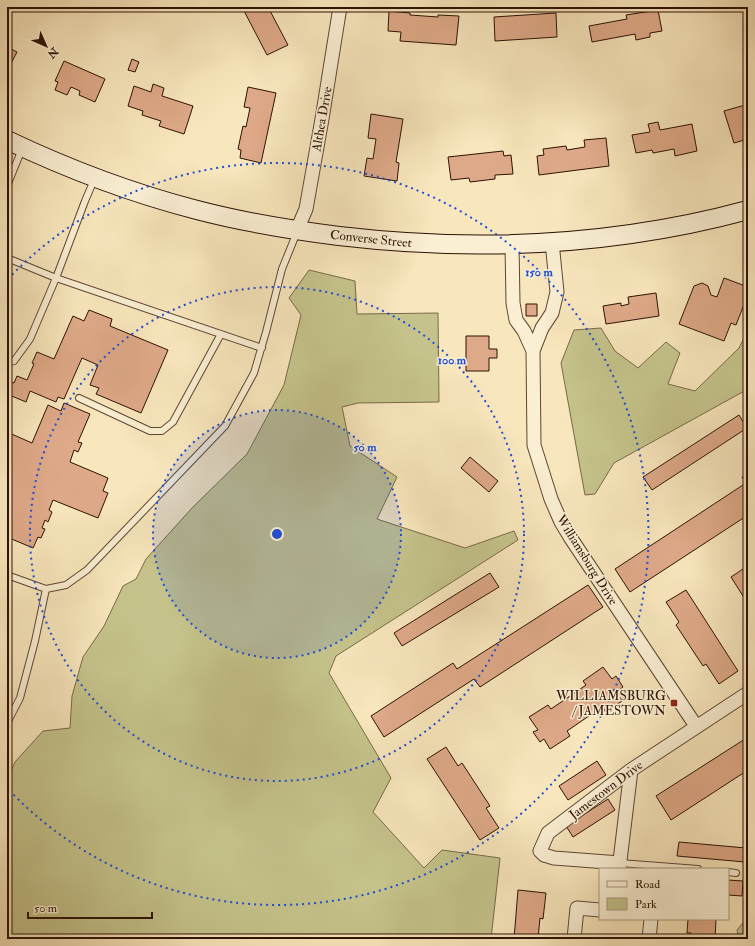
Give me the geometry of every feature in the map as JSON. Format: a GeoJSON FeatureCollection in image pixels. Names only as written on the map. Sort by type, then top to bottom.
{"type":"FeatureCollection","features":[{"type":"Feature","properties":{"kind":"main road","name":"Converse Street"},"geometry":{"type":"LineString","coordinates":[[15,144],[95,178],[198,210],[297,230],[384,241],[476,245],[552,242],[657,230],[701,222],[748,210]]}},
{"type":"Feature","properties":{"kind":"street","name":"Althea Drive"},"geometry":{"type":"LineString","coordinates":[[297,230],[306,209],[340,7]]}},
{"type":"Feature","properties":{"kind":"street","name":"Williamsburg Drive"},"geometry":{"type":"LineString","coordinates":[[552,242],[557,292],[552,313],[542,328],[533,351],[534,445],[556,511],[570,537],[696,726]]}},
{"type":"Feature","properties":{"kind":"street","name":"Williamsburg Drive"},"geometry":{"type":"LineString","coordinates":[[512,244],[512,303],[516,320],[524,331],[533,351]]}},
{"type":"Feature","properties":{"kind":"street","name":"Jamestown Drive"},"geometry":{"type":"LineString","coordinates":[[619,866],[554,858],[540,852],[548,833],[631,770],[748,693]]}},
{"type":"Feature","properties":{"kind":"street"},"geometry":{"type":"LineString","coordinates":[[619,866],[631,770]]}},
{"type":"Feature","properties":{"kind":"street"},"geometry":{"type":"LineString","coordinates":[[574,939],[577,908],[599,910]]}},
{"type":"Feature","properties":{"kind":"street"},"geometry":{"type":"LineString","coordinates":[[649,939],[651,920]]}},
{"type":"Feature","properties":{"kind":"lane"},"geometry":{"type":"LineString","coordinates":[[7,186],[15,144]]}},
{"type":"Feature","properties":{"kind":"lane"},"geometry":{"type":"LineString","coordinates":[[7,363],[14,361],[30,339],[56,278],[95,178]]}},
{"type":"Feature","properties":{"kind":"lane"},"geometry":{"type":"LineString","coordinates":[[7,575],[46,589],[66,585],[87,570],[225,426],[254,373],[262,348],[282,269],[297,230]]}},
{"type":"Feature","properties":{"kind":"lane"},"geometry":{"type":"LineString","coordinates":[[7,258],[56,278],[262,348]]}},
{"type":"Feature","properties":{"kind":"lane"},"geometry":{"type":"LineString","coordinates":[[79,398],[150,431],[162,431],[173,422],[221,334]]}},
{"type":"Feature","properties":{"kind":"lane"},"geometry":{"type":"LineString","coordinates":[[7,723],[20,698],[35,641],[46,589]]}},
{"type":"Feature","properties":{"kind":"lane"},"geometry":{"type":"LineString","coordinates":[[619,866],[672,868]]}},
{"type":"Feature","properties":{"kind":"lane"},"geometry":{"type":"LineString","coordinates":[[729,872],[736,873]]}},
{"type":"Feature","properties":{"kind":"green space"},"geometry":{"type":"Polygon","coordinates":[[[309,270],[355,281],[357,314],[438,313],[439,402],[358,403],[342,407],[350,446],[397,477],[377,519],[465,548],[514,531],[518,540],[336,656],[329,673],[391,778],[373,812],[424,868],[442,850],[500,858],[491,939],[7,939],[7,780],[15,762],[43,731],[70,728],[72,696],[83,657],[104,626],[123,586],[136,579],[146,559],[192,508],[247,454],[284,385],[301,315],[289,298],[309,270]]]}},
{"type":"Feature","properties":{"kind":"green space"},"geometry":{"type":"Polygon","coordinates":[[[601,328],[615,351],[638,368],[666,342],[680,353],[668,384],[695,391],[739,348],[748,330],[748,389],[614,463],[595,494],[585,495],[561,363],[574,330],[601,328]]]}},
{"type":"Feature","properties":{"kind":"green space"},"geometry":{"type":"Polygon","coordinates":[[[748,917],[748,939],[739,939],[737,930],[748,917]]]}},
{"type":"Feature","properties":{"kind":"building"},"geometry":{"type":"Polygon","coordinates":[[[242,7],[268,7],[288,45],[267,55],[242,7]]]}},
{"type":"Feature","properties":{"kind":"building"},"geometry":{"type":"Polygon","coordinates":[[[696,7],[714,7],[698,11],[696,7]]]}},
{"type":"Feature","properties":{"kind":"building"},"geometry":{"type":"Polygon","coordinates":[[[658,10],[662,31],[650,33],[650,37],[636,40],[635,34],[592,42],[589,26],[627,19],[626,15],[658,10]]]}},
{"type":"Feature","properties":{"kind":"building"},"geometry":{"type":"Polygon","coordinates":[[[389,11],[410,13],[410,15],[438,17],[438,15],[459,16],[456,45],[400,41],[401,32],[388,31],[389,11]]]}},
{"type":"Feature","properties":{"kind":"building"},"geometry":{"type":"Polygon","coordinates":[[[556,13],[557,37],[495,41],[494,17],[556,13]]]}},
{"type":"Feature","properties":{"kind":"building"},"geometry":{"type":"Polygon","coordinates":[[[7,47],[17,52],[7,71],[7,47]]]}},
{"type":"Feature","properties":{"kind":"building"},"geometry":{"type":"Polygon","coordinates":[[[132,59],[139,62],[135,72],[128,70],[132,59]]]}},
{"type":"Feature","properties":{"kind":"building"},"geometry":{"type":"Polygon","coordinates":[[[64,61],[105,79],[95,102],[79,95],[80,91],[71,87],[67,95],[55,90],[58,82],[55,81],[64,61]]]}},
{"type":"Feature","properties":{"kind":"building"},"geometry":{"type":"Polygon","coordinates":[[[153,84],[164,88],[162,96],[193,106],[184,134],[159,126],[161,121],[142,115],[143,111],[128,106],[134,86],[151,92],[153,84]]]}},
{"type":"Feature","properties":{"kind":"building"},"geometry":{"type":"Polygon","coordinates":[[[248,87],[276,93],[261,163],[240,158],[241,150],[238,149],[243,126],[246,127],[250,108],[244,107],[248,87]]]}},
{"type":"Feature","properties":{"kind":"building"},"geometry":{"type":"Polygon","coordinates":[[[745,105],[746,109],[748,108],[748,139],[734,143],[724,111],[745,105]]]}},
{"type":"Feature","properties":{"kind":"building"},"geometry":{"type":"Polygon","coordinates":[[[371,114],[403,119],[396,162],[399,163],[397,181],[364,176],[367,158],[373,159],[376,139],[368,138],[371,114]]]}},
{"type":"Feature","properties":{"kind":"building"},"geometry":{"type":"Polygon","coordinates":[[[658,122],[660,130],[692,124],[697,151],[675,156],[674,149],[653,153],[652,150],[636,153],[632,135],[650,132],[648,124],[658,122]]]}},
{"type":"Feature","properties":{"kind":"building"},"geometry":{"type":"Polygon","coordinates":[[[606,138],[609,166],[539,175],[537,156],[544,155],[543,149],[566,146],[567,150],[585,147],[584,140],[606,138]]]}},
{"type":"Feature","properties":{"kind":"building"},"geometry":{"type":"Polygon","coordinates":[[[503,151],[504,156],[511,155],[513,174],[495,175],[495,179],[470,182],[469,178],[451,180],[448,157],[503,151]]]}},
{"type":"Feature","properties":{"kind":"building"},"geometry":{"type":"Polygon","coordinates":[[[724,278],[748,287],[748,294],[736,325],[731,323],[724,341],[679,324],[694,286],[702,283],[708,286],[711,295],[717,297],[724,278]]]}},
{"type":"Feature","properties":{"kind":"building"},"geometry":{"type":"Polygon","coordinates":[[[656,293],[659,316],[606,324],[603,306],[621,303],[621,306],[629,304],[628,297],[656,293]]]}},
{"type":"Feature","properties":{"kind":"building"},"geometry":{"type":"Polygon","coordinates":[[[526,304],[537,304],[537,316],[526,316],[526,304]]]}},
{"type":"Feature","properties":{"kind":"building"},"geometry":{"type":"Polygon","coordinates":[[[89,310],[112,319],[110,326],[168,350],[141,413],[96,394],[99,388],[90,385],[98,365],[82,358],[64,399],[58,397],[56,402],[30,391],[26,402],[7,394],[7,386],[9,381],[14,383],[17,376],[27,380],[34,364],[32,363],[37,352],[54,359],[73,316],[84,321],[89,310]]]}},
{"type":"Feature","properties":{"kind":"building"},"geometry":{"type":"Polygon","coordinates":[[[466,336],[489,336],[489,349],[497,349],[497,358],[489,358],[489,371],[466,371],[466,336]]]}},
{"type":"Feature","properties":{"kind":"building"},"geometry":{"type":"Polygon","coordinates":[[[64,403],[90,414],[78,442],[82,443],[78,452],[74,450],[70,462],[108,478],[103,491],[108,493],[98,518],[53,500],[49,510],[52,512],[48,522],[45,520],[42,528],[45,529],[41,538],[38,537],[33,548],[7,537],[7,498],[12,485],[7,483],[7,432],[32,443],[48,405],[61,411],[64,403]]]}},
{"type":"Feature","properties":{"kind":"building"},"geometry":{"type":"Polygon","coordinates":[[[739,415],[747,428],[652,490],[643,477],[739,415]]]}},
{"type":"Feature","properties":{"kind":"building"},"geometry":{"type":"Polygon","coordinates":[[[470,457],[498,481],[489,492],[461,468],[470,457]]]}},
{"type":"Feature","properties":{"kind":"building"},"geometry":{"type":"Polygon","coordinates":[[[748,474],[748,515],[630,592],[615,569],[746,483],[742,477],[748,474]]]}},
{"type":"Feature","properties":{"kind":"building"},"geometry":{"type":"Polygon","coordinates":[[[743,569],[748,576],[748,604],[731,577],[743,569]]]}},
{"type":"Feature","properties":{"kind":"building"},"geometry":{"type":"Polygon","coordinates":[[[490,573],[499,587],[402,646],[394,633],[490,573]]]}},
{"type":"Feature","properties":{"kind":"building"},"geometry":{"type":"Polygon","coordinates":[[[588,585],[603,607],[480,687],[474,679],[384,737],[371,716],[453,663],[457,669],[588,585]]]}},
{"type":"Feature","properties":{"kind":"building"},"geometry":{"type":"Polygon","coordinates":[[[686,590],[738,671],[719,684],[706,664],[703,666],[676,625],[679,622],[666,602],[686,590]]]}},
{"type":"Feature","properties":{"kind":"building"},"geometry":{"type":"Polygon","coordinates":[[[603,667],[612,679],[616,676],[623,687],[619,690],[625,699],[606,712],[602,707],[567,731],[570,736],[550,749],[544,739],[540,742],[533,732],[538,730],[529,717],[548,705],[551,709],[586,685],[583,681],[603,667]]]}},
{"type":"Feature","properties":{"kind":"building"},"geometry":{"type":"Polygon","coordinates":[[[748,737],[748,770],[671,820],[656,796],[748,737]]]}},
{"type":"Feature","properties":{"kind":"building"},"geometry":{"type":"Polygon","coordinates":[[[446,747],[458,766],[462,763],[490,806],[486,808],[499,828],[480,840],[427,759],[446,747]]]}},
{"type":"Feature","properties":{"kind":"building"},"geometry":{"type":"Polygon","coordinates":[[[597,761],[606,775],[568,800],[559,786],[597,761]]]}},
{"type":"Feature","properties":{"kind":"building"},"geometry":{"type":"Polygon","coordinates":[[[608,799],[615,810],[573,837],[566,826],[608,799]]]}},
{"type":"Feature","properties":{"kind":"building"},"geometry":{"type":"Polygon","coordinates":[[[679,842],[746,848],[745,862],[677,856],[679,842]]]}},
{"type":"Feature","properties":{"kind":"building"},"geometry":{"type":"Polygon","coordinates":[[[729,880],[743,881],[742,896],[729,895],[729,880]]]}},
{"type":"Feature","properties":{"kind":"building"},"geometry":{"type":"Polygon","coordinates":[[[518,890],[546,893],[543,919],[540,918],[538,939],[514,939],[518,890]]]}},
{"type":"Feature","properties":{"kind":"building"},"geometry":{"type":"Polygon","coordinates":[[[688,920],[716,920],[715,939],[690,939],[691,933],[687,933],[688,920]]]}},
{"type":"Feature","properties":{"kind":"place","name":"WILLIAMSBURG / JAMESTOWN"},"geometry":{"type":"Point","coordinates":[674,703]}}]}
